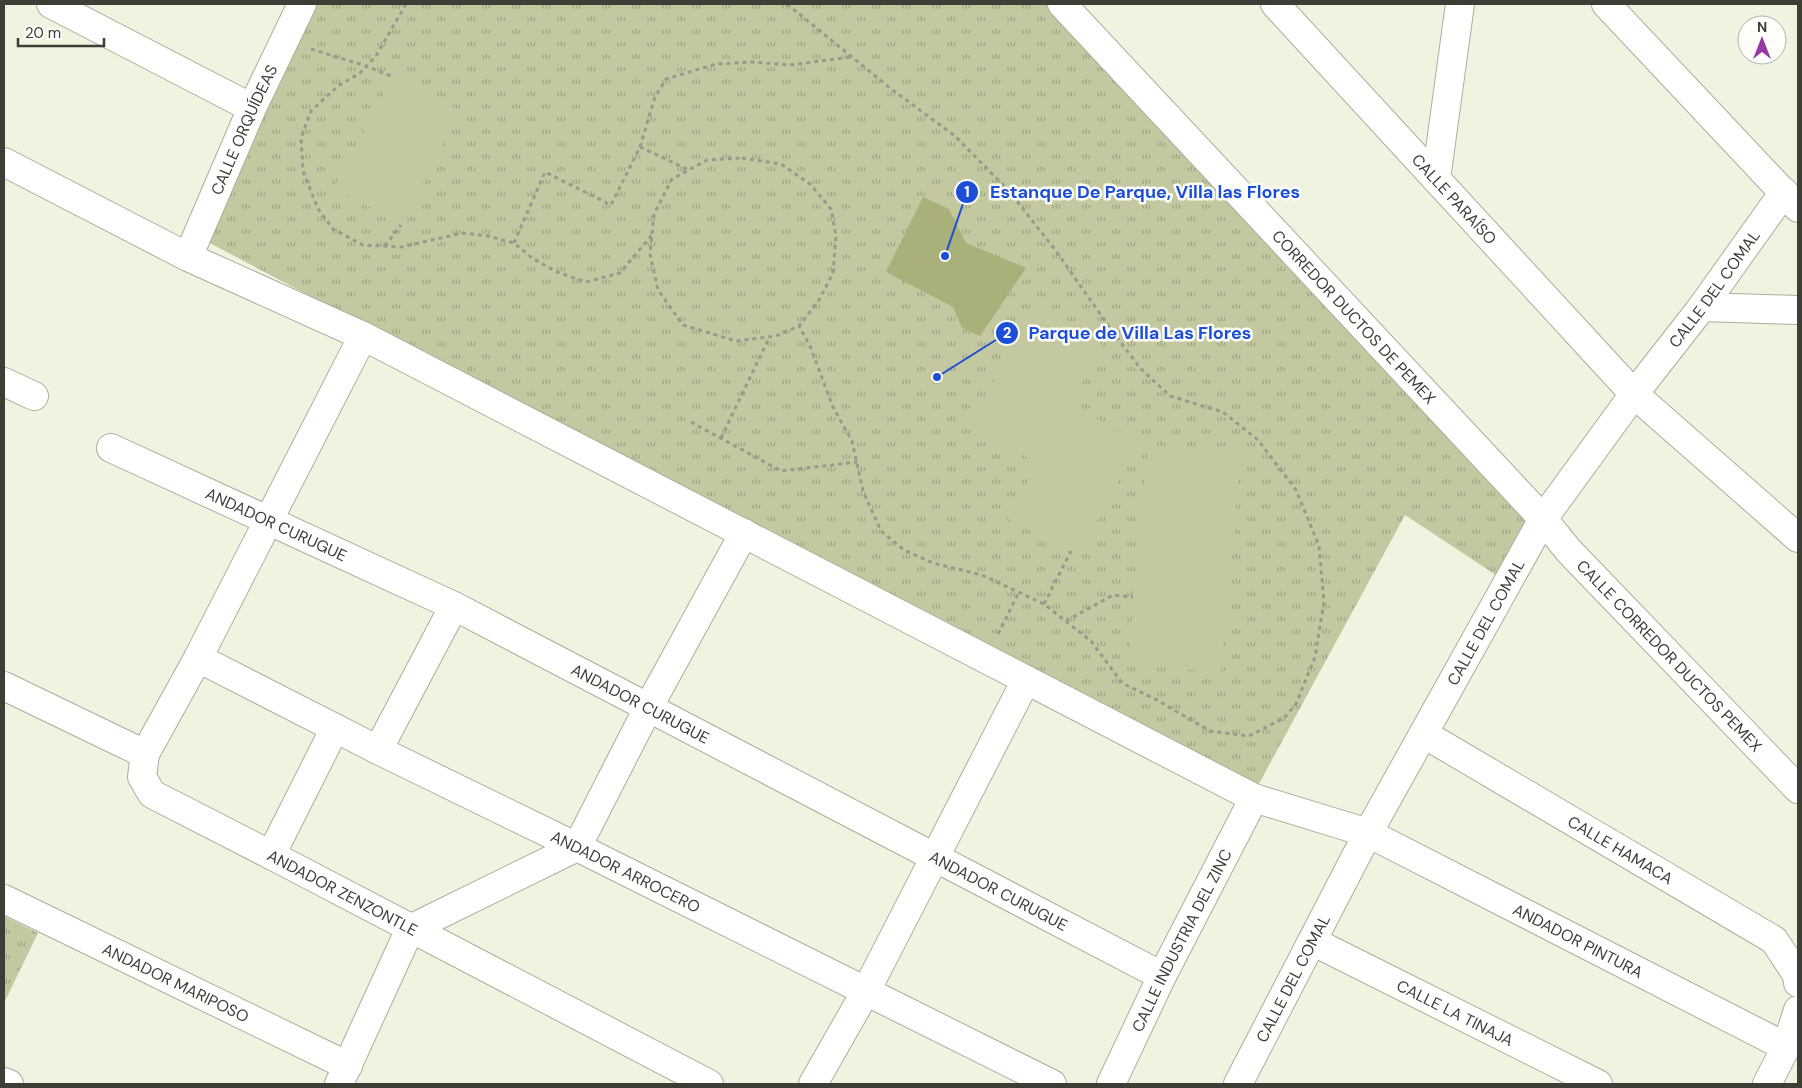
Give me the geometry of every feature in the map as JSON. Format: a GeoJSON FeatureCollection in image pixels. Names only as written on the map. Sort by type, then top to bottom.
{"type":"FeatureCollection","features":[{"type":"Feature","properties":{"kind":"street"},"geometry":{"type":"LineString","coordinates":[[51,4],[252,108]]}},
{"type":"Feature","properties":{"kind":"street","name":"CALLE ORQUÍDEAS"},"geometry":{"type":"LineString","coordinates":[[188,257],[252,108],[301,4]]}},
{"type":"Feature","properties":{"kind":"street","name":"CORREDOR DUCTOS DE PEMEX"},"geometry":{"type":"LineString","coordinates":[[1062,4],[1544,519]]}},
{"type":"Feature","properties":{"kind":"street","name":"CALLE PARAÍSO"},"geometry":{"type":"LineString","coordinates":[[1275,4],[1634,394],[1798,538]]}},
{"type":"Feature","properties":{"kind":"street"},"geometry":{"type":"LineString","coordinates":[[1436,179],[1460,4]]}},
{"type":"Feature","properties":{"kind":"street"},"geometry":{"type":"LineString","coordinates":[[1606,4],[1791,200]]}},
{"type":"Feature","properties":{"kind":"street","name":"ANDADOR PINTURA"},"geometry":{"type":"LineString","coordinates":[[4,162],[188,257],[363,336],[1254,798],[1368,833],[1786,1047]]}},
{"type":"Feature","properties":{"kind":"street","name":"CALLE DEL COMAL"},"geometry":{"type":"LineString","coordinates":[[1238,1084],[1368,833],[1544,519],[1634,394],[1791,200]]}},
{"type":"Feature","properties":{"kind":"street"},"geometry":{"type":"LineString","coordinates":[[1702,308],[1798,310]]}},
{"type":"Feature","properties":{"kind":"street"},"geometry":{"type":"LineString","coordinates":[[4,686],[145,754],[198,658],[363,336]]}},
{"type":"Feature","properties":{"kind":"street"},"geometry":{"type":"LineString","coordinates":[[4,382],[34,396]]}},
{"type":"Feature","properties":{"kind":"street","name":"ANDADOR CURUGUE"},"geometry":{"type":"LineString","coordinates":[[111,448],[454,606],[1162,976]]}},
{"type":"Feature","properties":{"kind":"street","name":"CALLE CORREDOR DUCTOS PEMEX"},"geometry":{"type":"LineString","coordinates":[[1544,519],[1569,551],[1798,789]]}},
{"type":"Feature","properties":{"kind":"street"},"geometry":{"type":"LineString","coordinates":[[343,1075],[410,929],[577,847],[648,708],[744,533]]}},
{"type":"Feature","properties":{"kind":"street"},"geometry":{"type":"LineString","coordinates":[[378,750],[454,606]]}},
{"type":"Feature","properties":{"kind":"street","name":"ANDADOR ARROCERO"},"geometry":{"type":"LineString","coordinates":[[198,658],[378,750],[1052,1084]]}},
{"type":"Feature","properties":{"kind":"street"},"geometry":{"type":"LineString","coordinates":[[813,1084],[866,991],[1026,680]]}},
{"type":"Feature","properties":{"kind":"street"},"geometry":{"type":"LineString","coordinates":[[271,855],[335,728]]}},
{"type":"Feature","properties":{"kind":"street","name":"CALLE HAMACA"},"geometry":{"type":"LineString","coordinates":[[1424,734],[1774,940],[1797,976],[1798,983]]}},
{"type":"Feature","properties":{"kind":"street","name":"ANDADOR ZENZONTLE"},"geometry":{"type":"LineString","coordinates":[[145,754],[142,777],[152,794],[709,1084]]}},
{"type":"Feature","properties":{"kind":"street","name":"CALLE INDUSTRIA DEL ZINC"},"geometry":{"type":"LineString","coordinates":[[1111,1084],[1162,976],[1254,798]]}},
{"type":"Feature","properties":{"kind":"street","name":"ANDADOR MARIPOSO"},"geometry":{"type":"LineString","coordinates":[[4,899],[343,1075]]}},
{"type":"Feature","properties":{"kind":"street","name":"CALLE LA TINAJA"},"geometry":{"type":"LineString","coordinates":[[1312,941],[1598,1084]]}},
{"type":"Feature","properties":{"kind":"street"},"geometry":{"type":"LineString","coordinates":[[1767,1084],[1786,1047],[1798,1010]]}},
{"type":"Feature","properties":{"kind":"street"},"geometry":{"type":"LineString","coordinates":[[4,1082],[9,1084]]}},
{"type":"Feature","properties":{"kind":"path"},"geometry":{"type":"LineString","coordinates":[[406,4],[376,56],[360,73],[338,86],[311,111],[301,138],[303,171],[318,209],[334,228],[363,245],[401,247],[463,233],[488,236],[514,243],[532,258],[557,272],[586,282],[620,273],[652,235]]}},
{"type":"Feature","properties":{"kind":"path"},"geometry":{"type":"LineString","coordinates":[[787,4],[852,57],[955,136],[1008,192],[1056,251],[1140,368],[1170,396],[1223,412],[1258,440],[1296,490],[1319,546],[1324,602],[1315,657],[1296,704],[1284,718],[1249,736],[1210,731],[1157,700],[1122,683],[1091,641],[1044,604],[982,575],[934,563],[904,550],[892,541],[881,531],[863,491],[852,441],[833,407],[810,346],[799,326]]}},
{"type":"Feature","properties":{"kind":"path"},"geometry":{"type":"LineString","coordinates":[[284,41],[366,66],[393,77]]}},
{"type":"Feature","properties":{"kind":"path"},"geometry":{"type":"LineString","coordinates":[[514,243],[545,172],[611,205],[640,147],[655,97],[666,79],[716,64],[752,62],[790,66],[852,57]]}},
{"type":"Feature","properties":{"kind":"path"},"geometry":{"type":"LineString","coordinates":[[640,147],[689,170]]}},
{"type":"Feature","properties":{"kind":"path"},"geometry":{"type":"LineString","coordinates":[[742,158],[781,164],[810,184],[831,209],[836,236],[833,273],[819,300],[799,326],[776,336],[736,341],[683,325],[658,290],[650,254],[652,235],[654,214],[672,179],[707,160],[742,158]]}},
{"type":"Feature","properties":{"kind":"path"},"geometry":{"type":"LineString","coordinates":[[385,246],[401,225]]}},
{"type":"Feature","properties":{"kind":"path"},"geometry":{"type":"LineString","coordinates":[[721,439],[769,337]]}},
{"type":"Feature","properties":{"kind":"path"},"geometry":{"type":"LineString","coordinates":[[692,422],[781,470],[857,462]]}},
{"type":"Feature","properties":{"kind":"path"},"geometry":{"type":"LineString","coordinates":[[1044,604],[1071,551]]}},
{"type":"Feature","properties":{"kind":"path"},"geometry":{"type":"LineString","coordinates":[[986,659],[1018,592]]}},
{"type":"Feature","properties":{"kind":"path"},"geometry":{"type":"LineString","coordinates":[[1066,621],[1113,595],[1133,596]]}},
{"type":"Feature","properties":{"kind":"green space"},"geometry":{"type":"Polygon","coordinates":[[[302,4],[1062,4],[1543,519],[1508,583],[1405,515],[1254,793],[202,239],[302,4]]]}},
{"type":"Feature","properties":{"kind":"green space"},"geometry":{"type":"Polygon","coordinates":[[[393,77],[461,112],[401,225],[334,187],[393,77]]]}},
{"type":"Feature","properties":{"kind":"green space"},"geometry":{"type":"Polygon","coordinates":[[[1033,310],[1102,344],[1071,405],[1140,442],[1079,555],[1008,519],[1038,464],[970,423],[1033,310]]]}},
{"type":"Feature","properties":{"kind":"green space"},"geometry":{"type":"Polygon","coordinates":[[[1148,445],[1241,452],[1221,672],[1129,665],[1133,597],[1148,445]]]}},
{"type":"Feature","properties":{"kind":"green space"},"geometry":{"type":"Polygon","coordinates":[[[4,916],[38,933],[4,1003],[4,916]]]}},
{"type":"Feature","properties":{"kind":"shaded area"},"geometry":{"type":"Polygon","coordinates":[[[923,197],[949,209],[966,243],[1026,268],[980,336],[962,328],[953,307],[886,272],[923,197]]]}},
{"type":"Feature","properties":{"kind":"place","name":"Estanque De Parque, Villa las Flores"},"geometry":{"type":"Point","coordinates":[945,256]}},
{"type":"Feature","properties":{"kind":"place","name":"Parque de Villa Las Flores"},"geometry":{"type":"Point","coordinates":[937,377]}}]}
